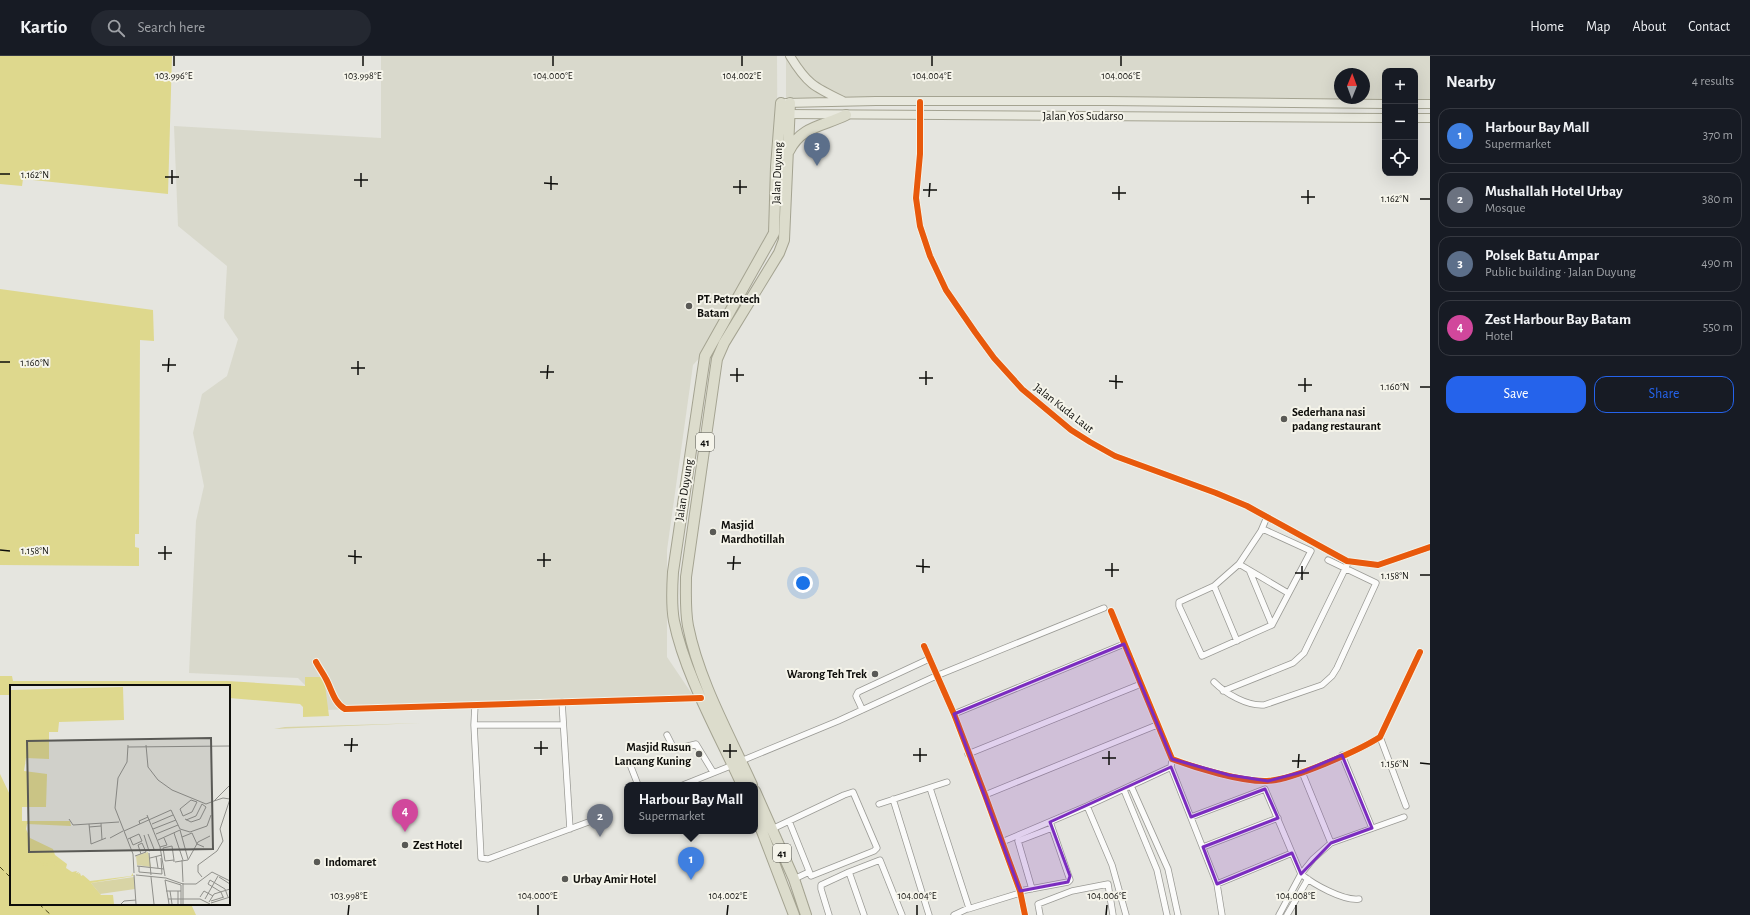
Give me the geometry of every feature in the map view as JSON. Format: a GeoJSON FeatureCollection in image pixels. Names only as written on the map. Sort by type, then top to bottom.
{"type":"FeatureCollection","features":[{"type":"Feature","properties":{"kind":"highway","name":"Jalan Duyung"},"geometry":{"type":"LineString","coordinates":[[741,782],[737,763],[706,684],[688,625],[686,577],[716,364],[724,344],[755,296],[782,246],[786,213],[788,154],[785,109]]}},
{"type":"Feature","properties":{"kind":"highway","name":"Jalan Duyung"},"geometry":{"type":"LineString","coordinates":[[750,782],[737,763],[701,698],[691,674],[674,620],[672,588],[678,529],[705,356],[774,233],[776,167],[785,109]]}},
{"type":"Feature","properties":{"kind":"highway"},"geometry":{"type":"LineString","coordinates":[[788,154],[794,142],[804,132],[812,127],[846,115]]}},
{"type":"Feature","properties":{"kind":"highway"},"geometry":{"type":"LineString","coordinates":[[678,529],[693,530]]}},
{"type":"Feature","properties":{"kind":"highway","name":"41"},"geometry":{"type":"LineString","coordinates":[[758,798],[792,875],[806,915]]}},
{"type":"Feature","properties":{"kind":"highway","name":"41"},"geometry":{"type":"LineString","coordinates":[[758,821],[794,915]]}},
{"type":"Feature","properties":{"kind":"highway"},"geometry":{"type":"LineString","coordinates":[[780,876],[792,875]]}},
{"type":"Feature","properties":{"kind":"main road"},"geometry":{"type":"LineString","coordinates":[[790,56],[804,77],[818,90],[845,102]]}},
{"type":"Feature","properties":{"kind":"main road","name":"Jalan Yos Sudarso"},"geometry":{"type":"LineString","coordinates":[[785,109],[845,102],[1382,104]]}},
{"type":"Feature","properties":{"kind":"main road"},"geometry":{"type":"LineString","coordinates":[[1418,104],[1430,104]]}},
{"type":"Feature","properties":{"kind":"main road","name":"Jalan Yos Sudarso"},"geometry":{"type":"LineString","coordinates":[[785,109],[846,115],[1382,118]]}},
{"type":"Feature","properties":{"kind":"main road"},"geometry":{"type":"LineString","coordinates":[[1418,118],[1430,118]]}},
{"type":"Feature","properties":{"kind":"street","name":"Jalan Kuda Laut"},"geometry":{"type":"LineString","coordinates":[[920,102],[920,154],[916,198],[920,226],[930,256],[938,276],[958,308],[990,353],[1022,389],[1071,430],[1115,456],[1216,493],[1267,517],[1347,561],[1378,565],[1430,547]]}},
{"type":"Feature","properties":{"kind":"street"},"geometry":{"type":"LineString","coordinates":[[1261,531],[1270,531],[1311,552],[1272,625],[1202,656],[1179,606],[1179,602],[1214,586],[1239,564],[1261,531],[1267,517]]}},
{"type":"Feature","properties":{"kind":"street"},"geometry":{"type":"LineString","coordinates":[[1214,682],[1222,691],[1252,704],[1264,705],[1322,685],[1328,680],[1337,668],[1375,586],[1374,581],[1328,560]]}},
{"type":"Feature","properties":{"kind":"street"},"geometry":{"type":"LineString","coordinates":[[1222,691],[1293,664],[1299,659],[1347,569],[1347,561]]}},
{"type":"Feature","properties":{"kind":"street"},"geometry":{"type":"LineString","coordinates":[[1239,564],[1250,572],[1288,593]]}},
{"type":"Feature","properties":{"kind":"street"},"geometry":{"type":"LineString","coordinates":[[1250,572],[1272,625]]}},
{"type":"Feature","properties":{"kind":"street"},"geometry":{"type":"LineString","coordinates":[[1214,586],[1237,641]]}},
{"type":"Feature","properties":{"kind":"street"},"geometry":{"type":"LineString","coordinates":[[690,782],[936,676],[1104,608]]}},
{"type":"Feature","properties":{"kind":"street"},"geometry":{"type":"LineString","coordinates":[[1111,611],[1172,759],[1171,767],[1217,884],[1222,915]]}},
{"type":"Feature","properties":{"kind":"street"},"geometry":{"type":"LineString","coordinates":[[954,714],[1124,644]]}},
{"type":"Feature","properties":{"kind":"street"},"geometry":{"type":"LineString","coordinates":[[924,646],[928,659],[954,714],[1020,892],[1025,915]]}},
{"type":"Feature","properties":{"kind":"street"},"geometry":{"type":"LineString","coordinates":[[1172,759],[1229,775],[1262,781],[1280,779],[1302,772],[1342,755],[1380,737],[1420,652]]}},
{"type":"Feature","properties":{"kind":"street"},"geometry":{"type":"LineString","coordinates":[[862,709],[856,694],[928,659]]}},
{"type":"Feature","properties":{"kind":"street"},"geometry":{"type":"LineString","coordinates":[[316,662],[326,679],[334,699],[341,707],[345,709],[701,698]]}},
{"type":"Feature","properties":{"kind":"street"},"geometry":{"type":"LineString","coordinates":[[968,754],[1141,684]]}},
{"type":"Feature","properties":{"kind":"street"},"geometry":{"type":"LineString","coordinates":[[562,702],[570,828]]}},
{"type":"Feature","properties":{"kind":"street"},"geometry":{"type":"LineString","coordinates":[[475,705],[474,725],[481,858],[488,860],[602,817]]}},
{"type":"Feature","properties":{"kind":"street"},"geometry":{"type":"LineString","coordinates":[[474,725],[563,725]]}},
{"type":"Feature","properties":{"kind":"street"},"geometry":{"type":"LineString","coordinates":[[984,795],[1157,725]]}},
{"type":"Feature","properties":{"kind":"street"},"geometry":{"type":"LineString","coordinates":[[667,735],[672,745],[676,749],[696,744],[714,772]]}},
{"type":"Feature","properties":{"kind":"street"},"geometry":{"type":"LineString","coordinates":[[1380,737],[1406,806]]}},
{"type":"Feature","properties":{"kind":"street"},"geometry":{"type":"LineString","coordinates":[[1342,755],[1372,828]]}},
{"type":"Feature","properties":{"kind":"street"},"geometry":{"type":"LineString","coordinates":[[631,767],[637,782]]}},
{"type":"Feature","properties":{"kind":"street"},"geometry":{"type":"LineString","coordinates":[[1002,842],[1124,790],[1171,767]]}},
{"type":"Feature","properties":{"kind":"street"},"geometry":{"type":"LineString","coordinates":[[1302,772],[1331,843]]}},
{"type":"Feature","properties":{"kind":"street"},"geometry":{"type":"LineString","coordinates":[[879,804],[947,782]]}},
{"type":"Feature","properties":{"kind":"street"},"geometry":{"type":"LineString","coordinates":[[1131,786],[1168,869],[1178,915]]}},
{"type":"Feature","properties":{"kind":"street"},"geometry":{"type":"LineString","coordinates":[[930,788],[968,910]]}},
{"type":"Feature","properties":{"kind":"street"},"geometry":{"type":"LineString","coordinates":[[1191,817],[1265,788],[1301,874],[1348,899],[1359,899]]}},
{"type":"Feature","properties":{"kind":"street"},"geometry":{"type":"LineString","coordinates":[[1124,790],[1157,870],[1167,915]]}},
{"type":"Feature","properties":{"kind":"street"},"geometry":{"type":"LineString","coordinates":[[772,829],[844,794],[854,792],[877,844],[877,848],[874,851],[812,876],[809,872],[789,821]]}},
{"type":"Feature","properties":{"kind":"street"},"geometry":{"type":"LineString","coordinates":[[893,799],[929,915]]}},
{"type":"Feature","properties":{"kind":"street"},"geometry":{"type":"LineString","coordinates":[[1087,806],[1112,866],[1126,915]]}},
{"type":"Feature","properties":{"kind":"street"},"geometry":{"type":"LineString","coordinates":[[1279,915],[1301,874],[1312,859],[1331,843],[1404,817]]}},
{"type":"Feature","properties":{"kind":"street"},"geometry":{"type":"LineString","coordinates":[[1203,847],[1278,818]]}},
{"type":"Feature","properties":{"kind":"street"},"geometry":{"type":"LineString","coordinates":[[954,915],[1020,892],[1068,882],[1071,878],[1050,822]]}},
{"type":"Feature","properties":{"kind":"street"},"geometry":{"type":"LineString","coordinates":[[1032,889],[1018,841],[1052,828]]}},
{"type":"Feature","properties":{"kind":"street"},"geometry":{"type":"LineString","coordinates":[[1217,884],[1292,853]]}},
{"type":"Feature","properties":{"kind":"street"},"geometry":{"type":"LineString","coordinates":[[829,915],[821,885],[877,861],[882,861],[902,915]]}},
{"type":"Feature","properties":{"kind":"street"},"geometry":{"type":"LineString","coordinates":[[792,875],[809,872]]}},
{"type":"Feature","properties":{"kind":"street"},"geometry":{"type":"LineString","coordinates":[[849,872],[864,915]]}},
{"type":"Feature","properties":{"kind":"street"},"geometry":{"type":"LineString","coordinates":[[1287,915],[1308,879]]}},
{"type":"Feature","properties":{"kind":"street"},"geometry":{"type":"LineString","coordinates":[[1040,915],[1038,904],[1072,891],[1108,884],[1113,915]]}},
{"type":"Feature","properties":{"kind":"highlighted area"},"geometry":{"type":"Polygon","coordinates":[[[1124,644],[1172,759],[1229,775],[1268,781],[1302,772],[1342,755],[1372,828],[1331,843],[1301,874],[1292,853],[1217,884],[1203,847],[1278,818],[1265,789],[1191,817],[1171,767],[1050,822],[1070,876],[1068,882],[1020,891],[954,714],[1124,644]]]}},
{"type":"Feature","properties":{"kind":"shaded area"},"geometry":{"type":"Polygon","coordinates":[[[0,56],[172,56],[168,194],[23,179],[22,186],[0,184],[0,56]]]}},
{"type":"Feature","properties":{"kind":"shaded area"},"geometry":{"type":"Polygon","coordinates":[[[381,56],[777,56],[778,236],[713,343],[693,365],[667,550],[667,657],[694,697],[325,710],[309,689],[298,678],[189,673],[196,521],[204,486],[193,433],[202,394],[227,376],[238,339],[224,318],[227,266],[178,226],[174,126],[381,138],[381,56]]]}},
{"type":"Feature","properties":{"kind":"shaded area"},"geometry":{"type":"Polygon","coordinates":[[[786,56],[1430,56],[1430,100],[1418,100],[1418,68],[1382,68],[1382,100],[1370,100],[1370,68],[1334,68],[1334,100],[786,99],[786,56]]]}},
{"type":"Feature","properties":{"kind":"shaded area"},"geometry":{"type":"Polygon","coordinates":[[[0,289],[153,310],[154,341],[140,340],[139,534],[135,534],[135,547],[139,548],[139,566],[0,565],[0,289]]]}},
{"type":"Feature","properties":{"kind":"shaded area"},"geometry":{"type":"Polygon","coordinates":[[[0,676],[12,676],[13,681],[227,681],[305,686],[305,677],[324,677],[329,716],[303,717],[303,707],[300,704],[230,698],[230,685],[10,685],[10,695],[0,695],[0,676]]]}},
{"type":"Feature","properties":{"kind":"shaded area"},"geometry":{"type":"Polygon","coordinates":[[[421,723],[274,729],[285,727],[421,723]]]}},
{"type":"Feature","properties":{"kind":"shaded area"},"geometry":{"type":"Polygon","coordinates":[[[0,774],[10,795],[10,905],[191,905],[196,915],[0,915],[0,774]]]}},
{"type":"Feature","properties":{"kind":"ferry route"},"geometry":{"type":"LineString","coordinates":[[0,867],[10,877]]}},
{"type":"Feature","properties":{"kind":"ferry route"},"geometry":{"type":"LineString","coordinates":[[40,905],[51,915]]}},
{"type":"Feature","properties":{"kind":"cycle path"},"geometry":{"type":"LineString","coordinates":[[920,102],[920,154],[916,198],[920,226],[930,256],[946,290],[975,332],[994,358],[1022,389],[1071,430],[1115,456],[1247,506],[1347,561],[1378,565],[1430,547]]}},
{"type":"Feature","properties":{"kind":"cycle path"},"geometry":{"type":"LineString","coordinates":[[1111,611],[1172,759],[1232,777],[1257,781],[1267,781],[1292,776],[1341,757],[1380,737],[1420,652]]}},
{"type":"Feature","properties":{"kind":"cycle path"},"geometry":{"type":"LineString","coordinates":[[924,646],[954,714],[985,795],[1020,891],[1025,915]]}},
{"type":"Feature","properties":{"kind":"cycle path"},"geometry":{"type":"LineString","coordinates":[[316,662],[336,700],[345,709],[701,698]]}},
{"type":"Feature","properties":{"kind":"place","name":"Polsek Batu Ampar"},"geometry":{"type":"Point","coordinates":[817,166]}},
{"type":"Feature","properties":{"kind":"place","name":"PT. Petrotech Batam"},"geometry":{"type":"Point","coordinates":[689,306]}},
{"type":"Feature","properties":{"kind":"place","name":"Sederhana nasi padang restaurant"},"geometry":{"type":"Point","coordinates":[1284,419]}},
{"type":"Feature","properties":{"kind":"place","name":"Masjid Mardhotillah"},"geometry":{"type":"Point","coordinates":[713,532]}},
{"type":"Feature","properties":{"kind":"place","name":"Warong Teh Trek"},"geometry":{"type":"Point","coordinates":[875,674]}},
{"type":"Feature","properties":{"kind":"place","name":"Masjid Rusun Lancang Kuning"},"geometry":{"type":"Point","coordinates":[699,754]}},
{"type":"Feature","properties":{"kind":"place","name":"Zest Harbour Bay Batam"},"geometry":{"type":"Point","coordinates":[405,832]}},
{"type":"Feature","properties":{"kind":"place","name":"Mushallah Hotel Urbay"},"geometry":{"type":"Point","coordinates":[600,837]}},
{"type":"Feature","properties":{"kind":"place","name":"Zest Hotel"},"geometry":{"type":"Point","coordinates":[405,845]}},
{"type":"Feature","properties":{"kind":"place","name":"Indomaret"},"geometry":{"type":"Point","coordinates":[317,862]}},
{"type":"Feature","properties":{"kind":"place","name":"Urbay Amir Hotel"},"geometry":{"type":"Point","coordinates":[565,879]}},
{"type":"Feature","properties":{"kind":"place","name":"Harbour Bay Mall"},"geometry":{"type":"Point","coordinates":[691,880]}}]}
